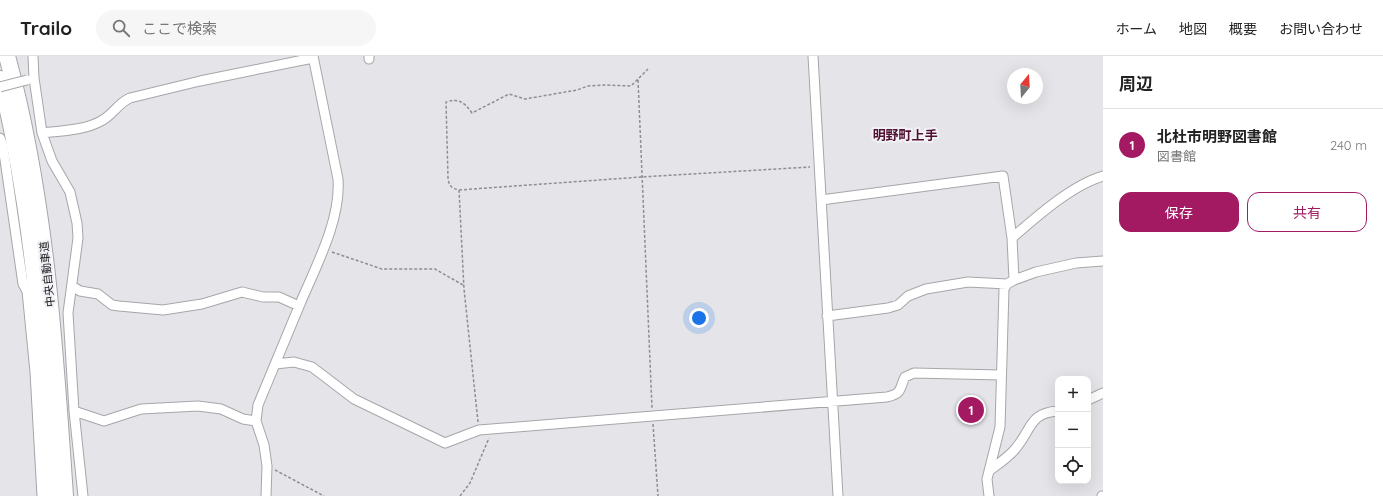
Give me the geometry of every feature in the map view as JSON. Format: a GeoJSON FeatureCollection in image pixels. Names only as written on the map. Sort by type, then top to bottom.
{"type":"FeatureCollection","features":[{"type":"Feature","properties":{"kind":"highway","name":"中央自動車道"},"geometry":{"type":"LineString","coordinates":[[7,56],[31,163],[45,249],[55,356],[65,496]]}},
{"type":"Feature","properties":{"kind":"highway","name":"中央自動車道"},"geometry":{"type":"LineString","coordinates":[[0,79],[19,162],[33,255],[44,358],[53,496]]}},
{"type":"Feature","properties":{"kind":"street"},"geometry":{"type":"LineString","coordinates":[[33,56],[30,79],[42,133],[52,161],[70,192],[75,210],[78,238],[68,313],[74,411],[83,496]]}},
{"type":"Feature","properties":{"kind":"street"},"geometry":{"type":"LineString","coordinates":[[812,56],[838,496]]}},
{"type":"Feature","properties":{"kind":"street"},"geometry":{"type":"LineString","coordinates":[[42,133],[89,126],[100,122],[111,115],[123,101],[130,98],[200,81],[313,57],[338,179],[338,190],[331,225],[323,249],[258,406],[256,422],[264,445],[267,466],[266,496]]}},
{"type":"Feature","properties":{"kind":"street"},"geometry":{"type":"LineString","coordinates":[[0,87],[30,79]]}},
{"type":"Feature","properties":{"kind":"street"},"geometry":{"type":"LineString","coordinates":[[0,138],[3,146],[23,284],[27,291],[35,372],[42,496]]}},
{"type":"Feature","properties":{"kind":"street"},"geometry":{"type":"LineString","coordinates":[[821,200],[1003,176],[1012,238],[1011,282],[1004,289],[1000,427],[988,479],[989,496]]}},
{"type":"Feature","properties":{"kind":"street"},"geometry":{"type":"LineString","coordinates":[[1012,238],[1060,200],[1083,185],[1103,176]]}},
{"type":"Feature","properties":{"kind":"street"},"geometry":{"type":"LineString","coordinates":[[827,316],[888,308],[898,305],[908,296],[926,289],[968,282],[1011,282],[1036,272],[1076,263],[1103,261]]}},
{"type":"Feature","properties":{"kind":"street"},"geometry":{"type":"LineString","coordinates":[[72,286],[80,291],[98,294],[112,305],[163,310],[202,304],[242,292],[263,297],[278,297],[299,306]]}},
{"type":"Feature","properties":{"kind":"street"},"geometry":{"type":"LineString","coordinates":[[275,364],[294,362],[312,367],[354,398],[445,443],[479,430],[894,395],[902,388],[902,382],[905,376],[914,373],[1001,375]]}},
{"type":"Feature","properties":{"kind":"street"},"geometry":{"type":"LineString","coordinates":[[1091,399],[1103,393]]}},
{"type":"Feature","properties":{"kind":"street"},"geometry":{"type":"LineString","coordinates":[[74,411],[104,421],[141,409],[198,406],[221,409],[243,419],[256,422]]}},
{"type":"Feature","properties":{"kind":"street"},"geometry":{"type":"LineString","coordinates":[[990,471],[1016,449],[1033,420],[1040,415],[1050,411],[1055,411]]}},
{"type":"Feature","properties":{"kind":"path"},"geometry":{"type":"LineString","coordinates":[[648,69],[631,86],[588,86],[577,90],[525,99],[509,94],[472,113],[461,101],[454,100],[446,102],[449,184],[452,189],[459,190],[819,166]]}},
{"type":"Feature","properties":{"kind":"path"},"geometry":{"type":"LineString","coordinates":[[638,80],[652,416],[658,496]]}},
{"type":"Feature","properties":{"kind":"path"},"geometry":{"type":"LineString","coordinates":[[459,190],[464,286],[479,430]]}},
{"type":"Feature","properties":{"kind":"path"},"geometry":{"type":"LineString","coordinates":[[323,249],[382,269],[435,269],[464,286]]}},
{"type":"Feature","properties":{"kind":"path"},"geometry":{"type":"LineString","coordinates":[[460,496],[470,483],[492,429]]}},
{"type":"Feature","properties":{"kind":"path"},"geometry":{"type":"LineString","coordinates":[[267,466],[324,496]]}},
{"type":"Feature","properties":{"kind":"place","name":"北杜市明野図書館"},"geometry":{"type":"Point","coordinates":[971,410]}},
{"type":"Feature","properties":{"kind":"district","name":"明野町上手"},"geometry":{"type":"Point","coordinates":[905,135]}}]}
